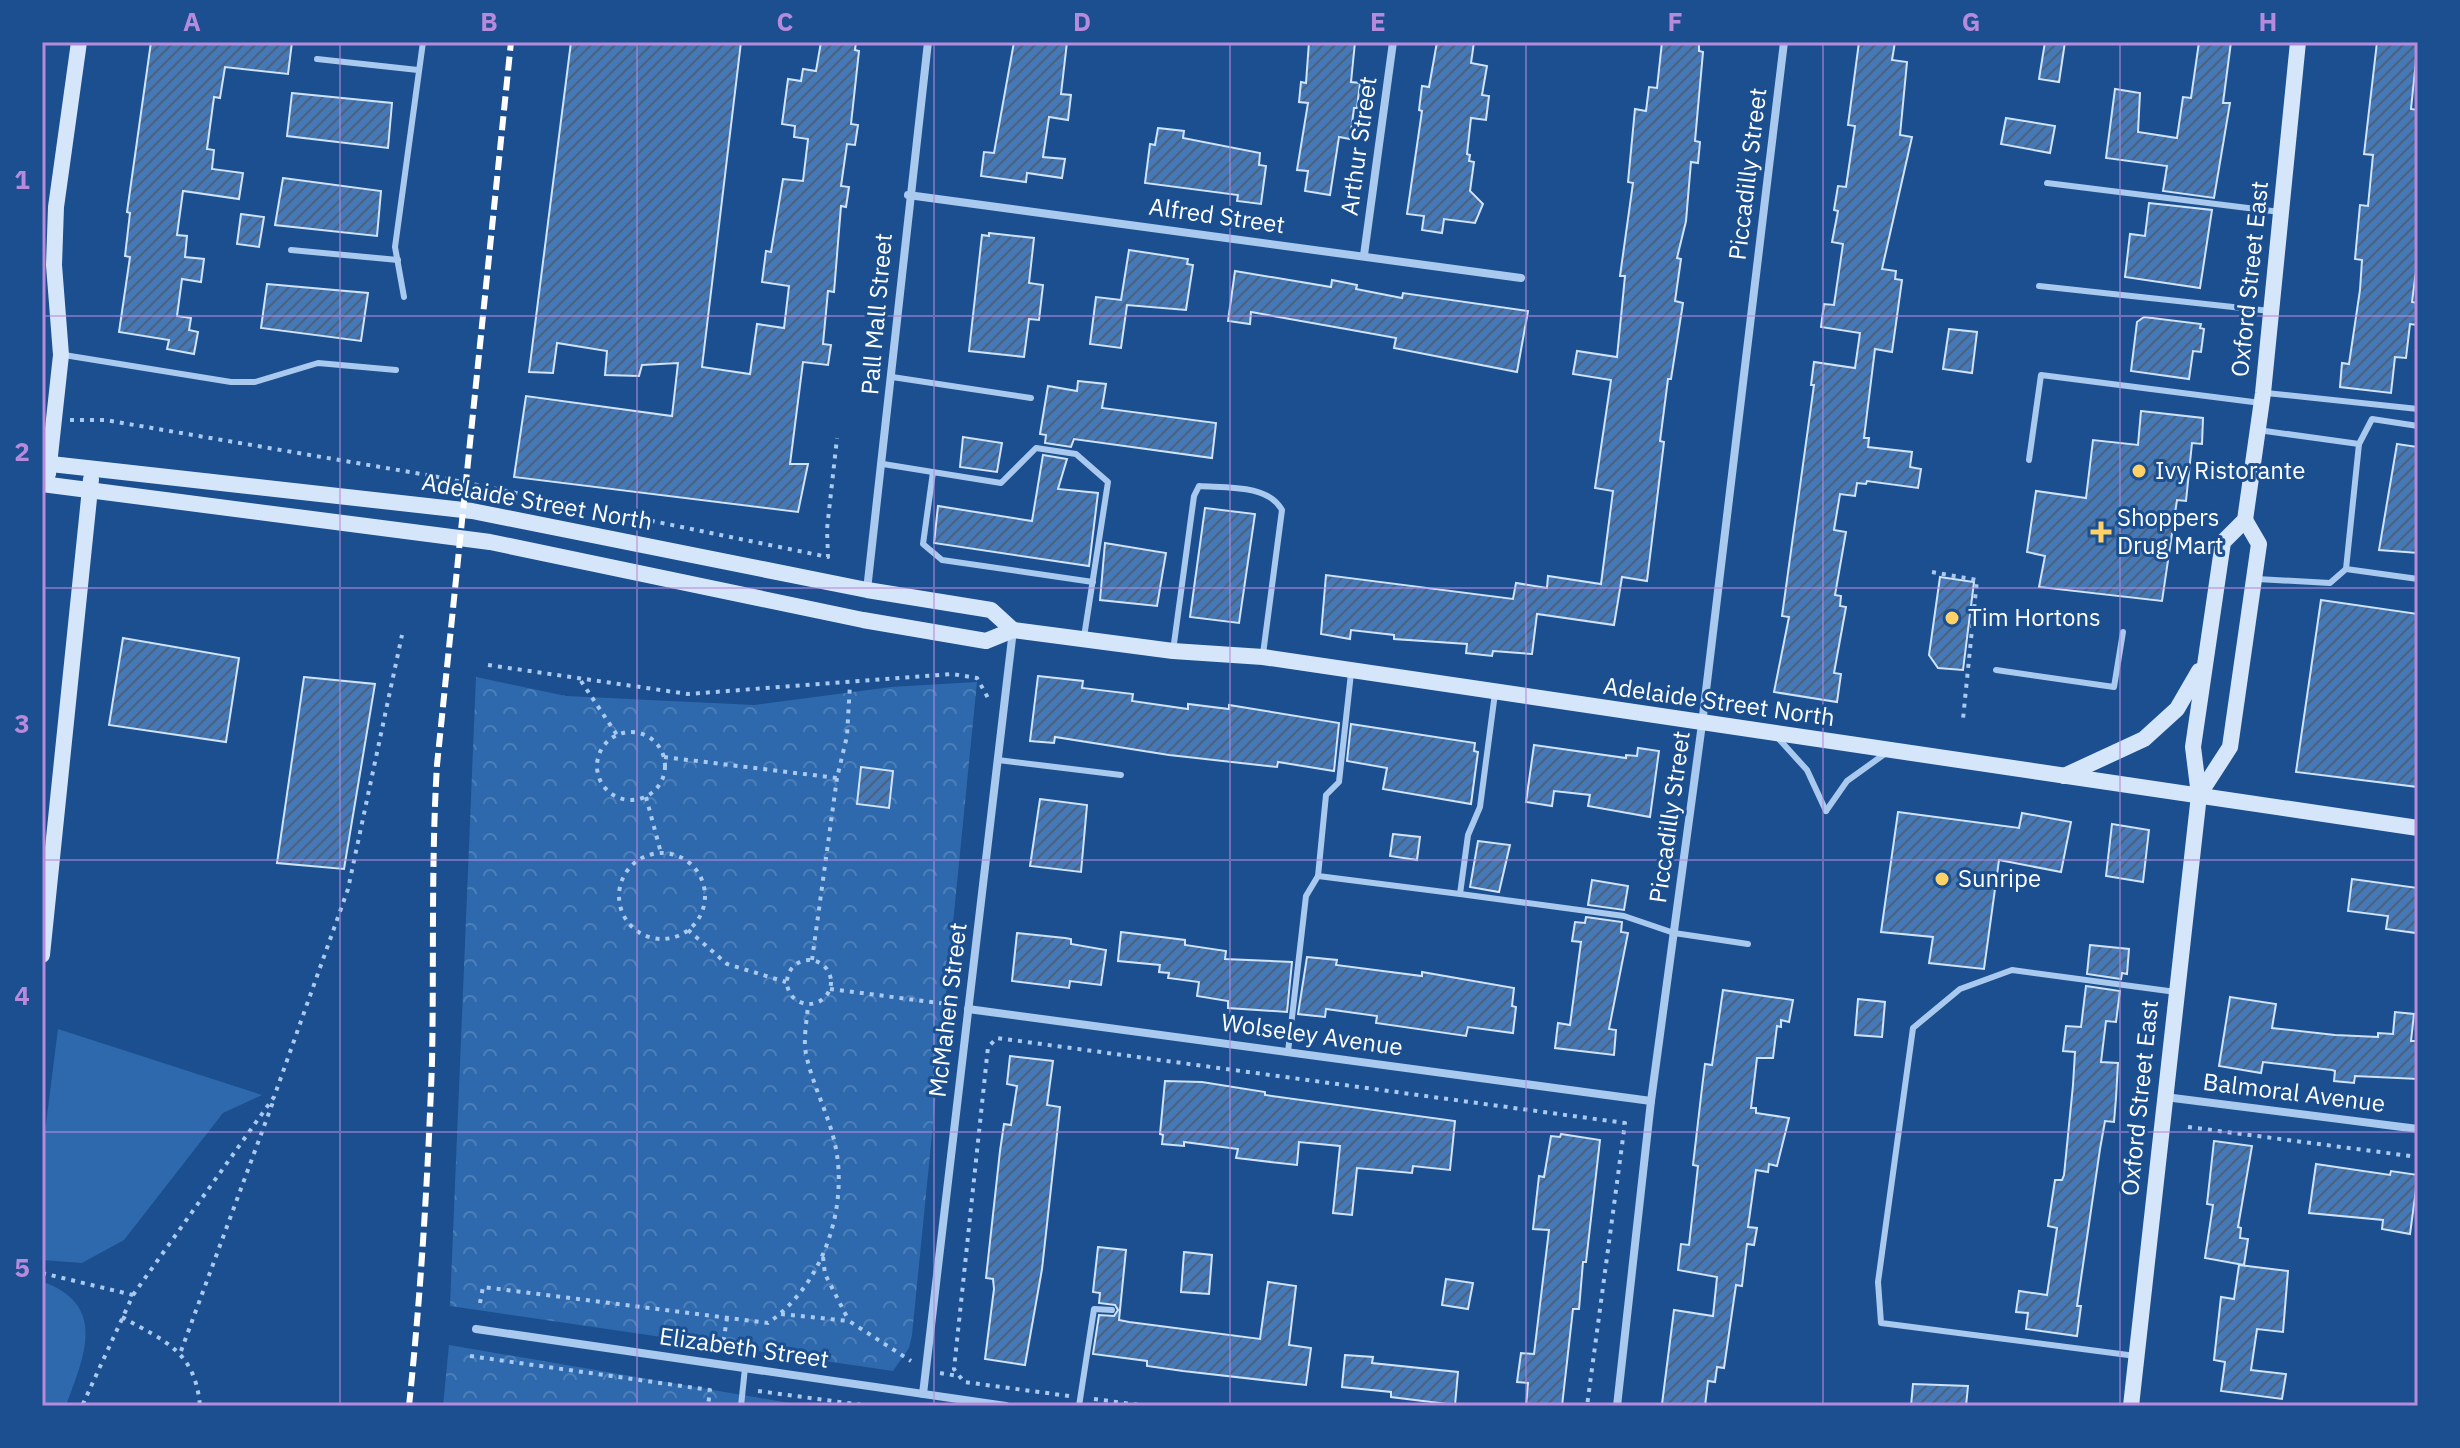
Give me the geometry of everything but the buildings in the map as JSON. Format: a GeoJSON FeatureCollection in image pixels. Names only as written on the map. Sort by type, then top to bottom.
{"type":"FeatureCollection","features":[{"type":"Feature","properties":{"kind":"main road"},"geometry":{"type":"LineString","coordinates":[[44,484],[61,355],[54,314],[56,207],[79,42]]}},
{"type":"Feature","properties":{"kind":"main road","name":"Oxford Street East"},"geometry":{"type":"LineString","coordinates":[[2131,1406],[2199,795],[2193,747],[2223,542],[2245,520],[2262,398],[2298,42]]}},
{"type":"Feature","properties":{"kind":"main road","name":"Adelaide Street North"},"geometry":{"type":"LineString","coordinates":[[46,464],[472,511],[867,590],[991,610],[1013,630]]}},
{"type":"Feature","properties":{"kind":"main road"},"geometry":{"type":"LineString","coordinates":[[42,955],[92,470]]}},
{"type":"Feature","properties":{"kind":"main road","name":"Adelaide Street North"},"geometry":{"type":"LineString","coordinates":[[44,484],[490,542],[863,620],[986,641],[1013,630],[1173,651],[1263,657],[2418,828]]}},
{"type":"Feature","properties":{"kind":"main road","name":"Oxford Street East"},"geometry":{"type":"LineString","coordinates":[[2199,795],[2230,747],[2259,544],[2245,520]]}},
{"type":"Feature","properties":{"kind":"main road"},"geometry":{"type":"LineString","coordinates":[[2063,776],[2144,739],[2184,699],[2205,662]]}},
{"type":"Feature","properties":{"kind":"street","name":"Pall Mall Street"},"geometry":{"type":"LineString","coordinates":[[867,590],[883,464],[908,195],[928,42]]}},
{"type":"Feature","properties":{"kind":"street","name":"Arthur Street"},"geometry":{"type":"LineString","coordinates":[[1364,255],[1393,42]]}},
{"type":"Feature","properties":{"kind":"street","name":"Piccadilly Street"},"geometry":{"type":"LineString","coordinates":[[1617,1406],[1651,1101],[1702,724],[1784,42]]}},
{"type":"Feature","properties":{"kind":"street","name":"Alfred Street"},"geometry":{"type":"LineString","coordinates":[[908,195],[1521,278]]}},
{"type":"Feature","properties":{"kind":"street","name":"McMahen Street"},"geometry":{"type":"LineString","coordinates":[[923,1394],[1013,630]]}},
{"type":"Feature","properties":{"kind":"street","name":"Wolseley Avenue"},"geometry":{"type":"LineString","coordinates":[[968,1009],[1651,1101]]}},
{"type":"Feature","properties":{"kind":"street","name":"Balmoral Avenue"},"geometry":{"type":"LineString","coordinates":[[2164,1097],[2418,1129]]}},
{"type":"Feature","properties":{"kind":"street","name":"Elizabeth Street"},"geometry":{"type":"LineString","coordinates":[[476,1329],[1006,1406]]}},
{"type":"Feature","properties":{"kind":"street"},"geometry":{"type":"LineString","coordinates":[[933,1406],[934,1396]]}},
{"type":"Feature","properties":{"kind":"lane"},"geometry":{"type":"LineString","coordinates":[[404,297],[395,247],[423,42]]}},
{"type":"Feature","properties":{"kind":"lane"},"geometry":{"type":"LineString","coordinates":[[317,59],[418,70]]}},
{"type":"Feature","properties":{"kind":"lane"},"geometry":{"type":"LineString","coordinates":[[2047,183],[2280,212]]}},
{"type":"Feature","properties":{"kind":"lane"},"geometry":{"type":"LineString","coordinates":[[291,250],[398,260]]}},
{"type":"Feature","properties":{"kind":"lane"},"geometry":{"type":"LineString","coordinates":[[2039,286],[2270,311]]}},
{"type":"Feature","properties":{"kind":"lane"},"geometry":{"type":"LineString","coordinates":[[61,355],[231,382],[255,382],[318,363],[396,370]]}},
{"type":"Feature","properties":{"kind":"lane"},"geometry":{"type":"LineString","coordinates":[[2029,460],[2041,375],[2262,398],[2418,409]]}},
{"type":"Feature","properties":{"kind":"lane"},"geometry":{"type":"LineString","coordinates":[[892,377],[1031,398]]}},
{"type":"Feature","properties":{"kind":"lane"},"geometry":{"type":"LineString","coordinates":[[2255,579],[2330,583],[2346,569],[2359,444],[2372,419],[2418,426]]}},
{"type":"Feature","properties":{"kind":"lane"},"geometry":{"type":"LineString","coordinates":[[2257,430],[2359,444]]}},
{"type":"Feature","properties":{"kind":"lane"},"geometry":{"type":"LineString","coordinates":[[883,464],[1001,483],[1036,448],[1076,454],[1108,482],[1083,641]]}},
{"type":"Feature","properties":{"kind":"lane"},"geometry":{"type":"LineString","coordinates":[[933,472],[923,544],[942,560],[1093,582]]}},
{"type":"Feature","properties":{"kind":"lane"},"geometry":{"type":"LineString","coordinates":[[1173,651],[1194,496],[1199,486],[1259,492],[1277,501],[1282,510],[1263,657]]}},
{"type":"Feature","properties":{"kind":"lane"},"geometry":{"type":"LineString","coordinates":[[2346,569],[2418,579]]}},
{"type":"Feature","properties":{"kind":"lane"},"geometry":{"type":"LineString","coordinates":[[1996,670],[2114,687],[2123,632]]}},
{"type":"Feature","properties":{"kind":"lane"},"geometry":{"type":"LineString","coordinates":[[1288,1052],[1306,896],[1318,876],[1326,795],[1339,782],[1351,671]]}},
{"type":"Feature","properties":{"kind":"lane"},"geometry":{"type":"LineString","coordinates":[[1460,894],[1468,835],[1480,807],[1495,693]]}},
{"type":"Feature","properties":{"kind":"lane"},"geometry":{"type":"LineString","coordinates":[[1776,735],[1807,770],[1826,811],[1847,781],[1889,751]]}},
{"type":"Feature","properties":{"kind":"lane"},"geometry":{"type":"LineString","coordinates":[[998,760],[1121,775]]}},
{"type":"Feature","properties":{"kind":"lane"},"geometry":{"type":"LineString","coordinates":[[1318,876],[1624,916],[1674,933],[1748,944]]}},
{"type":"Feature","properties":{"kind":"lane"},"geometry":{"type":"LineString","coordinates":[[2136,1356],[1881,1323],[1878,1282],[1913,1028],[1960,989],[2012,970],[2176,992]]}},
{"type":"Feature","properties":{"kind":"lane"},"geometry":{"type":"LineString","coordinates":[[1079,1406],[1094,1309],[1112,1310]]}},
{"type":"Feature","properties":{"kind":"lane"},"geometry":{"type":"LineString","coordinates":[[741,1406],[745,1368]]}},
{"type":"Feature","properties":{"kind":"lane"},"geometry":{"type":"LineString","coordinates":[[2028,1406],[2061,1406]]}},
{"type":"Feature","properties":{"kind":"path"},"geometry":{"type":"LineString","coordinates":[[105,420],[433,476],[828,557],[827,529],[837,438]]}},
{"type":"Feature","properties":{"kind":"path"},"geometry":{"type":"LineString","coordinates":[[1932,572],[1977,580],[1963,719]]}},
{"type":"Feature","properties":{"kind":"path"},"geometry":{"type":"LineString","coordinates":[[181,1351],[348,889],[402,635]]}},
{"type":"Feature","properties":{"kind":"path"},"geometry":{"type":"LineString","coordinates":[[488,665],[526,669],[581,681],[688,694],[952,674],[977,678],[988,695],[987,710]]}},
{"type":"Feature","properties":{"kind":"path"},"geometry":{"type":"LineString","coordinates":[[581,681],[617,735]]}},
{"type":"Feature","properties":{"kind":"path"},"geometry":{"type":"LineString","coordinates":[[812,960],[837,778],[847,736],[850,683]]}},
{"type":"Feature","properties":{"kind":"path"},"geometry":{"type":"LineString","coordinates":[[629,732],[651,738],[664,757],[662,781],[646,797],[636,801],[614,797],[599,781],[597,759],[608,740],[617,735],[629,732]]}},
{"type":"Feature","properties":{"kind":"path"},"geometry":{"type":"LineString","coordinates":[[664,757],[837,778]]}},
{"type":"Feature","properties":{"kind":"path"},"geometry":{"type":"LineString","coordinates":[[646,797],[661,853]]}},
{"type":"Feature","properties":{"kind":"path"},"geometry":{"type":"LineString","coordinates":[[661,853],[676,854],[694,866],[704,884],[705,905],[696,924],[688,930],[679,937],[658,940],[638,933],[624,918],[618,897],[622,877],[636,861],[661,853]]}},
{"type":"Feature","properties":{"kind":"path"},"geometry":{"type":"LineString","coordinates":[[688,930],[727,964],[786,982],[797,1002],[808,1005],[818,1003],[830,989],[828,970],[812,960],[794,965],[786,982]]}},
{"type":"Feature","properties":{"kind":"path"},"geometry":{"type":"LineString","coordinates":[[830,989],[952,1004],[968,1009]]}},
{"type":"Feature","properties":{"kind":"path"},"geometry":{"type":"LineString","coordinates":[[950,1019],[954,989]]}},
{"type":"Feature","properties":{"kind":"path"},"geometry":{"type":"LineString","coordinates":[[480,1303],[483,1287],[768,1323],[781,1314],[823,1257],[836,1217],[837,1154],[805,1052],[808,1005]]}},
{"type":"Feature","properties":{"kind":"path"},"geometry":{"type":"LineString","coordinates":[[1147,1406],[964,1382],[954,1369],[988,1047],[997,1038],[1625,1123],[1587,1406]]}},
{"type":"Feature","properties":{"kind":"path"},"geometry":{"type":"LineString","coordinates":[[82,1406],[133,1295],[274,1097]]}},
{"type":"Feature","properties":{"kind":"path"},"geometry":{"type":"LineString","coordinates":[[2188,1127],[2418,1157]]}},
{"type":"Feature","properties":{"kind":"path"},"geometry":{"type":"LineString","coordinates":[[823,1257],[825,1274],[849,1321]]}},
{"type":"Feature","properties":{"kind":"path"},"geometry":{"type":"LineString","coordinates":[[42,1273],[133,1295]]}},
{"type":"Feature","properties":{"kind":"path"},"geometry":{"type":"LineString","coordinates":[[781,1314],[849,1321],[926,1372]]}},
{"type":"Feature","properties":{"kind":"path"},"geometry":{"type":"LineString","coordinates":[[122,1317],[181,1351],[196,1379],[200,1406]]}},
{"type":"Feature","properties":{"kind":"path"},"geometry":{"type":"LineString","coordinates":[[720,1366],[727,1318]]}},
{"type":"Feature","properties":{"kind":"path"},"geometry":{"type":"LineString","coordinates":[[908,1358],[915,1348]]}},
{"type":"Feature","properties":{"kind":"path"},"geometry":{"type":"LineString","coordinates":[[470,1356],[710,1390],[708,1406]]}},
{"type":"Feature","properties":{"kind":"path"},"geometry":{"type":"LineString","coordinates":[[743,1389],[870,1406]]}},
{"type":"Feature","properties":{"kind":"green space"},"geometry":{"type":"Polygon","coordinates":[[[476,677],[566,696],[754,705],[891,687],[977,682],[912,1335],[909,1348],[893,1371],[450,1306],[476,677]]]}},
{"type":"Feature","properties":{"kind":"green space"},"geometry":{"type":"Polygon","coordinates":[[[58,1029],[262,1095],[223,1113],[124,1240],[82,1263],[42,1260],[42,1155],[58,1029]]]}},
{"type":"Feature","properties":{"kind":"green space"},"geometry":{"type":"Polygon","coordinates":[[[42,1284],[65,1293],[78,1306],[84,1320],[86,1336],[83,1353],[66,1406],[42,1406],[42,1284]]]}},
{"type":"Feature","properties":{"kind":"green space"},"geometry":{"type":"Polygon","coordinates":[[[449,1345],[807,1406],[443,1406],[449,1345]]]}},
{"type":"Feature","properties":{"kind":"railway"},"geometry":{"type":"LineString","coordinates":[[409,1406],[430,1105],[437,765],[511,42]]}},
{"type":"Feature","properties":{"kind":"place","name":"Ivy Ristorante"},"geometry":{"type":"Point","coordinates":[2139,471]}},
{"type":"Feature","properties":{"kind":"place","name":"Shoppers Drug Mart"},"geometry":{"type":"Point","coordinates":[2101,532]}},
{"type":"Feature","properties":{"kind":"place","name":"Tim Hortons"},"geometry":{"type":"Point","coordinates":[1952,618]}},
{"type":"Feature","properties":{"kind":"place","name":"Sunripe"},"geometry":{"type":"Point","coordinates":[1942,879]}}]}
